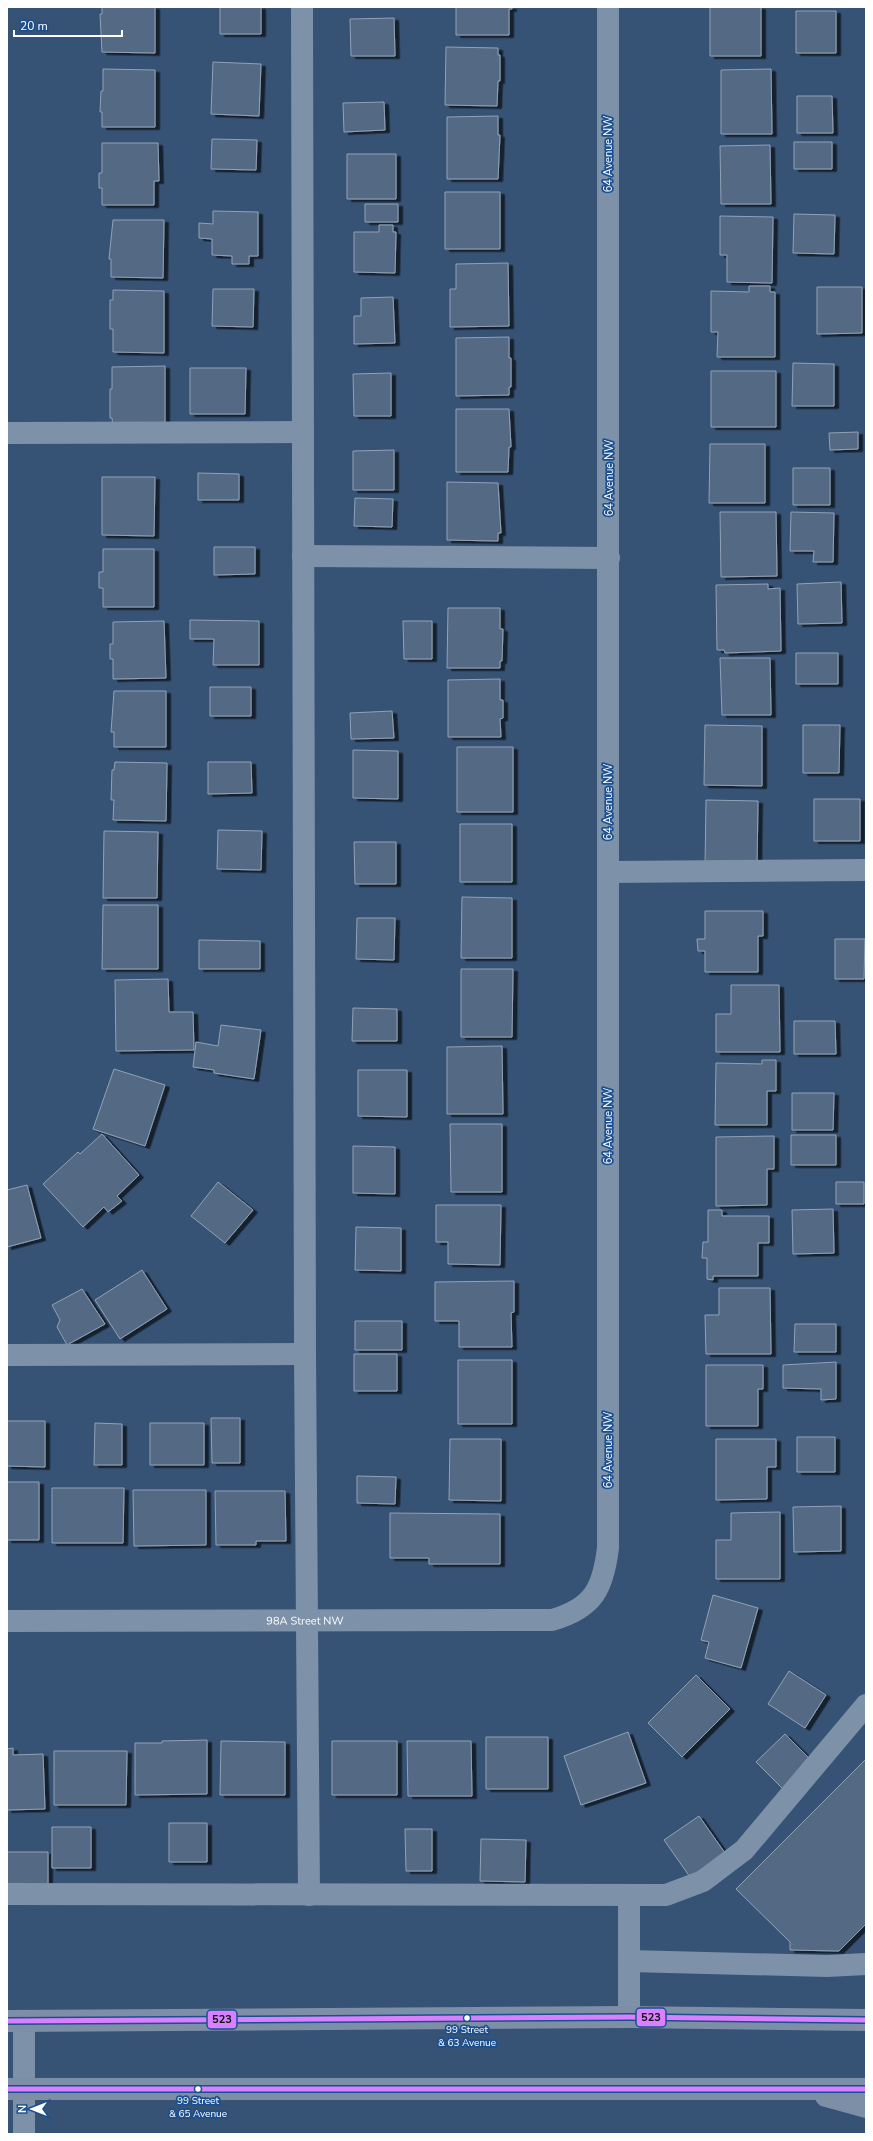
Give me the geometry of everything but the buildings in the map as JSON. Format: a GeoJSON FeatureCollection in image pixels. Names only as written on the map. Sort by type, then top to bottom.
{"type":"FeatureCollection","features":[{"type":"Feature","properties":{"kind":"main road"},"geometry":{"type":"LineString","coordinates":[[15,2021],[630,2017],[866,2020]]}},
{"type":"Feature","properties":{"kind":"main road"},"geometry":{"type":"LineString","coordinates":[[15,2089],[866,2089]]}},
{"type":"Feature","properties":{"kind":"main road"},"geometry":{"type":"LineString","coordinates":[[803,2090],[866,2107]]}},
{"type":"Feature","properties":{"kind":"street"},"geometry":{"type":"LineString","coordinates":[[302,7],[305,1354],[309,1895]]}},
{"type":"Feature","properties":{"kind":"street","name":"64 Avenue NW"},"geometry":{"type":"LineString","coordinates":[[595,1594],[602,1583],[608,1548],[608,7]]}},
{"type":"Feature","properties":{"kind":"street"},"geometry":{"type":"LineString","coordinates":[[7,433],[303,432]]}},
{"type":"Feature","properties":{"kind":"street"},"geometry":{"type":"LineString","coordinates":[[303,556],[609,558]]}},
{"type":"Feature","properties":{"kind":"street"},"geometry":{"type":"LineString","coordinates":[[608,872],[866,870]]}},
{"type":"Feature","properties":{"kind":"street"},"geometry":{"type":"LineString","coordinates":[[7,1355],[305,1354]]}},
{"type":"Feature","properties":{"kind":"street","name":"98A Street NW"},"geometry":{"type":"LineString","coordinates":[[7,1621],[552,1620],[566,1616],[581,1608],[595,1594]]}},
{"type":"Feature","properties":{"kind":"street"},"geometry":{"type":"LineString","coordinates":[[7,1894],[666,1895],[703,1881],[744,1850],[866,1705]]}},
{"type":"Feature","properties":{"kind":"street"},"geometry":{"type":"LineString","coordinates":[[630,1895],[630,2017]]}},
{"type":"Feature","properties":{"kind":"street"},"geometry":{"type":"LineString","coordinates":[[630,1962],[827,1966],[866,1964]]}},
{"type":"Feature","properties":{"kind":"street"},"geometry":{"type":"LineString","coordinates":[[15,2021],[15,2089],[24,2134]]}},
{"type":"Feature","properties":{"kind":"transit line","name":"523"},"geometry":{"type":"LineString","coordinates":[[7,2021],[629,2017],[866,2020]]}},
{"type":"Feature","properties":{"kind":"transit line","name":"523"},"geometry":{"type":"LineString","coordinates":[[7,2089],[866,2089]]}},
{"type":"Feature","properties":{"kind":"place","name":"99 Street & 63 Avenue"},"geometry":{"type":"Point","coordinates":[467,2018]}},
{"type":"Feature","properties":{"kind":"place","name":"99 Street & 65 Avenue"},"geometry":{"type":"Point","coordinates":[198,2089]}}]}
